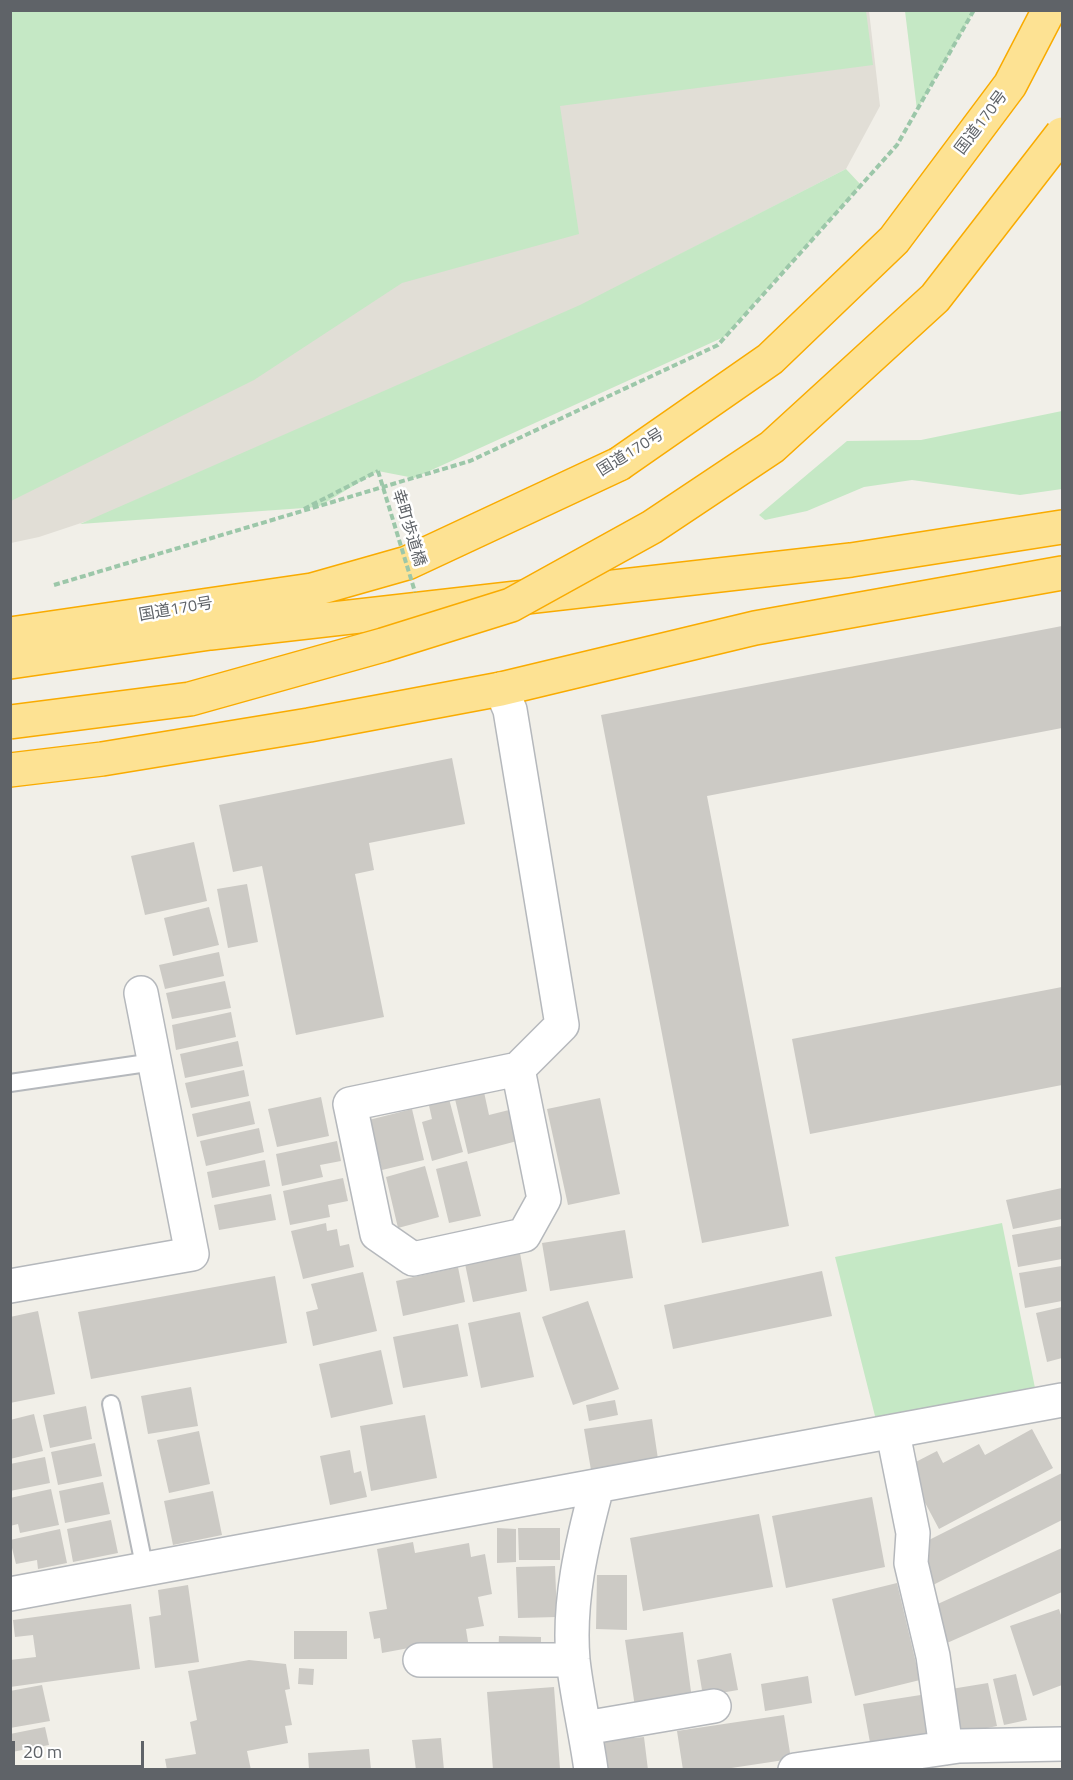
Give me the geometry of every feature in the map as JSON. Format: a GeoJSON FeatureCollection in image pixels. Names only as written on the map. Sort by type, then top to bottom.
{"type":"FeatureCollection","features":[{"type":"Feature","properties":{"kind":"highway","name":"国道170号"},"geometry":{"type":"LineString","coordinates":[[10,634],[312,590],[407,563],[619,464],[770,359],[894,240],[1010,85],[1049,10]]}},
{"type":"Feature","properties":{"kind":"highway"},"geometry":{"type":"LineString","coordinates":[[10,722],[190,699],[383,645],[511,605],[652,527],[772,447],[935,298],[1062,134]]}},
{"type":"Feature","properties":{"kind":"highway","name":"国道170号"},"geometry":{"type":"LineString","coordinates":[[10,662],[210,633],[850,560],[1062,526]]}},
{"type":"Feature","properties":{"kind":"highway"},"geometry":{"type":"LineString","coordinates":[[10,770],[102,759],[298,727],[501,689],[755,628],[1062,573]]}},
{"type":"Feature","properties":{"kind":"street"},"geometry":{"type":"LineString","coordinates":[[501,689],[510,710],[562,1025],[518,1069],[350,1104],[377,1234],[413,1260],[525,1235],[544,1199],[518,1069]]}},
{"type":"Feature","properties":{"kind":"street"},"geometry":{"type":"LineString","coordinates":[[10,1286],[192,1254],[141,993]]}},
{"type":"Feature","properties":{"kind":"street"},"geometry":{"type":"LineString","coordinates":[[10,1594],[893,1433],[1062,1400]]}},
{"type":"Feature","properties":{"kind":"street"},"geometry":{"type":"LineString","coordinates":[[893,1433],[913,1533],[911,1563],[933,1656],[946,1748]]}},
{"type":"Feature","properties":{"kind":"street"},"geometry":{"type":"LineString","coordinates":[[591,1770],[573,1660],[572,1605],[584,1535],[597,1487]]}},
{"type":"Feature","properties":{"kind":"street"},"geometry":{"type":"LineString","coordinates":[[420,1660],[573,1660]]}},
{"type":"Feature","properties":{"kind":"street"},"geometry":{"type":"LineString","coordinates":[[585,1728],[714,1706]]}},
{"type":"Feature","properties":{"kind":"street"},"geometry":{"type":"LineString","coordinates":[[795,1770],[853,1765],[946,1748],[1062,1744]]}},
{"type":"Feature","properties":{"kind":"lane"},"geometry":{"type":"LineString","coordinates":[[10,1083],[154,1062]]}},
{"type":"Feature","properties":{"kind":"lane"},"geometry":{"type":"LineString","coordinates":[[111,1404],[145,1570]]}},
{"type":"Feature","properties":{"kind":"path"},"geometry":{"type":"LineString","coordinates":[[45,587],[470,461],[718,345],[897,145],[974,10]]}},
{"type":"Feature","properties":{"kind":"path","name":"幸町歩道橋"},"geometry":{"type":"LineString","coordinates":[[296,513],[378,471],[415,592]]}},
{"type":"Feature","properties":{"kind":"shaded area"},"geometry":{"type":"Polygon","coordinates":[[[11,11],[869,11],[880,106],[846,169],[298,451],[39,537],[11,543],[11,11]]]}},
{"type":"Feature","properties":{"kind":"green space"},"geometry":{"type":"Polygon","coordinates":[[[11,10],[866,11],[873,65],[560,106],[579,234],[402,283],[254,380],[11,501],[11,10]]]}},
{"type":"Feature","properties":{"kind":"green space"},"geometry":{"type":"Polygon","coordinates":[[[905,11],[974,11],[917,110],[905,11]]]}},
{"type":"Feature","properties":{"kind":"green space"},"geometry":{"type":"Polygon","coordinates":[[[846,169],[861,185],[724,337],[414,478],[378,471],[318,507],[80,524],[580,305],[846,169]]]}},
{"type":"Feature","properties":{"kind":"green space"},"geometry":{"type":"Polygon","coordinates":[[[1062,411],[1062,489],[1020,495],[912,480],[864,487],[807,511],[765,520],[759,515],[847,441],[921,440],[1062,411]]]}},
{"type":"Feature","properties":{"kind":"green space"},"geometry":{"type":"Polygon","coordinates":[[[1002,1223],[1035,1388],[876,1420],[835,1257],[1002,1223]]]}},
{"type":"Feature","properties":{"kind":"building"},"geometry":{"type":"Polygon","coordinates":[[[1062,626],[1062,728],[707,796],[789,1226],[702,1243],[601,715],[1062,626]]]}},
{"type":"Feature","properties":{"kind":"building"},"geometry":{"type":"Polygon","coordinates":[[[452,758],[465,824],[369,843],[374,870],[355,874],[384,1017],[296,1035],[262,866],[233,872],[219,805],[452,758]]]}},
{"type":"Feature","properties":{"kind":"building"},"geometry":{"type":"Polygon","coordinates":[[[194,842],[207,901],[145,915],[131,856],[194,842]]]}},
{"type":"Feature","properties":{"kind":"building"},"geometry":{"type":"Polygon","coordinates":[[[247,884],[258,942],[228,948],[217,889],[247,884]]]}},
{"type":"Feature","properties":{"kind":"building"},"geometry":{"type":"Polygon","coordinates":[[[209,907],[219,945],[173,956],[164,918],[209,907]]]}},
{"type":"Feature","properties":{"kind":"building"},"geometry":{"type":"Polygon","coordinates":[[[219,952],[224,976],[165,989],[159,965],[219,952]]]}},
{"type":"Feature","properties":{"kind":"building"},"geometry":{"type":"Polygon","coordinates":[[[225,981],[231,1008],[172,1019],[166,993],[225,981]]]}},
{"type":"Feature","properties":{"kind":"building"},"geometry":{"type":"Polygon","coordinates":[[[1062,987],[1062,1085],[810,1134],[792,1039],[1062,987]]]}},
{"type":"Feature","properties":{"kind":"building"},"geometry":{"type":"Polygon","coordinates":[[[231,1012],[236,1037],[176,1050],[172,1025],[231,1012]]]}},
{"type":"Feature","properties":{"kind":"building"},"geometry":{"type":"Polygon","coordinates":[[[238,1041],[243,1066],[185,1078],[180,1054],[238,1041]]]}},
{"type":"Feature","properties":{"kind":"building"},"geometry":{"type":"Polygon","coordinates":[[[244,1070],[249,1096],[191,1108],[185,1083],[244,1070]]]}},
{"type":"Feature","properties":{"kind":"building"},"geometry":{"type":"Polygon","coordinates":[[[484,1092],[489,1115],[509,1110],[517,1141],[468,1154],[455,1099],[484,1092]]]}},
{"type":"Feature","properties":{"kind":"building"},"geometry":{"type":"Polygon","coordinates":[[[448,1095],[463,1152],[432,1161],[422,1122],[432,1119],[428,1101],[448,1095]]]}},
{"type":"Feature","properties":{"kind":"building"},"geometry":{"type":"Polygon","coordinates":[[[321,1097],[329,1136],[277,1147],[268,1109],[321,1097]]]}},
{"type":"Feature","properties":{"kind":"building"},"geometry":{"type":"Polygon","coordinates":[[[600,1098],[620,1194],[568,1205],[547,1109],[600,1098]]]}},
{"type":"Feature","properties":{"kind":"building"},"geometry":{"type":"Polygon","coordinates":[[[250,1101],[255,1124],[197,1137],[192,1114],[250,1101]]]}},
{"type":"Feature","properties":{"kind":"building"},"geometry":{"type":"Polygon","coordinates":[[[412,1109],[424,1160],[382,1170],[369,1120],[412,1109]]]}},
{"type":"Feature","properties":{"kind":"building"},"geometry":{"type":"Polygon","coordinates":[[[259,1128],[264,1152],[206,1166],[200,1141],[259,1128]]]}},
{"type":"Feature","properties":{"kind":"building"},"geometry":{"type":"Polygon","coordinates":[[[337,1141],[341,1161],[320,1165],[323,1177],[282,1186],[276,1154],[337,1141]]]}},
{"type":"Feature","properties":{"kind":"building"},"geometry":{"type":"Polygon","coordinates":[[[265,1160],[270,1186],[212,1198],[207,1172],[265,1160]]]}},
{"type":"Feature","properties":{"kind":"building"},"geometry":{"type":"Polygon","coordinates":[[[467,1161],[481,1216],[449,1223],[436,1169],[467,1161]]]}},
{"type":"Feature","properties":{"kind":"building"},"geometry":{"type":"Polygon","coordinates":[[[425,1166],[439,1217],[398,1228],[386,1177],[425,1166]]]}},
{"type":"Feature","properties":{"kind":"building"},"geometry":{"type":"Polygon","coordinates":[[[343,1178],[348,1201],[328,1205],[330,1217],[290,1225],[283,1191],[343,1178]]]}},
{"type":"Feature","properties":{"kind":"building"},"geometry":{"type":"Polygon","coordinates":[[[1062,1188],[1062,1219],[1013,1229],[1006,1200],[1062,1188]]]}},
{"type":"Feature","properties":{"kind":"building"},"geometry":{"type":"Polygon","coordinates":[[[271,1194],[276,1220],[219,1230],[214,1205],[271,1194]]]}},
{"type":"Feature","properties":{"kind":"building"},"geometry":{"type":"Polygon","coordinates":[[[326,1223],[327,1231],[337,1229],[340,1246],[349,1244],[354,1267],[303,1279],[291,1231],[326,1223]]]}},
{"type":"Feature","properties":{"kind":"building"},"geometry":{"type":"Polygon","coordinates":[[[1062,1226],[1062,1259],[1018,1267],[1012,1235],[1062,1226]]]}},
{"type":"Feature","properties":{"kind":"building"},"geometry":{"type":"Polygon","coordinates":[[[625,1230],[633,1278],[550,1291],[542,1243],[625,1230]]]}},
{"type":"Feature","properties":{"kind":"building"},"geometry":{"type":"Polygon","coordinates":[[[520,1253],[527,1291],[473,1302],[465,1264],[520,1253]]]}},
{"type":"Feature","properties":{"kind":"building"},"geometry":{"type":"Polygon","coordinates":[[[1062,1266],[1062,1301],[1025,1308],[1019,1273],[1062,1266]]]}},
{"type":"Feature","properties":{"kind":"building"},"geometry":{"type":"Polygon","coordinates":[[[458,1267],[465,1302],[403,1316],[396,1281],[458,1267]]]}},
{"type":"Feature","properties":{"kind":"building"},"geometry":{"type":"Polygon","coordinates":[[[822,1271],[832,1316],[673,1349],[664,1305],[822,1271]]]}},
{"type":"Feature","properties":{"kind":"building"},"geometry":{"type":"Polygon","coordinates":[[[363,1272],[377,1331],[313,1346],[306,1312],[318,1309],[311,1284],[363,1272]]]}},
{"type":"Feature","properties":{"kind":"building"},"geometry":{"type":"Polygon","coordinates":[[[275,1276],[287,1343],[91,1379],[78,1312],[275,1276]]]}},
{"type":"Feature","properties":{"kind":"building"},"geometry":{"type":"Polygon","coordinates":[[[588,1301],[619,1389],[573,1405],[542,1317],[588,1301]]]}},
{"type":"Feature","properties":{"kind":"building"},"geometry":{"type":"Polygon","coordinates":[[[1062,1307],[1062,1358],[1047,1362],[1036,1313],[1062,1307]]]}},
{"type":"Feature","properties":{"kind":"building"},"geometry":{"type":"Polygon","coordinates":[[[38,1311],[55,1394],[10,1403],[10,1317],[38,1311]]]}},
{"type":"Feature","properties":{"kind":"building"},"geometry":{"type":"Polygon","coordinates":[[[520,1312],[534,1377],[481,1388],[468,1323],[520,1312]]]}},
{"type":"Feature","properties":{"kind":"building"},"geometry":{"type":"Polygon","coordinates":[[[458,1324],[468,1376],[403,1388],[393,1337],[458,1324]]]}},
{"type":"Feature","properties":{"kind":"building"},"geometry":{"type":"Polygon","coordinates":[[[381,1350],[393,1404],[331,1418],[319,1364],[381,1350]]]}},
{"type":"Feature","properties":{"kind":"building"},"geometry":{"type":"Polygon","coordinates":[[[191,1387],[198,1426],[148,1434],[141,1396],[191,1387]]]}},
{"type":"Feature","properties":{"kind":"building"},"geometry":{"type":"Polygon","coordinates":[[[615,1400],[618,1415],[589,1421],[586,1405],[615,1400]]]}},
{"type":"Feature","properties":{"kind":"building"},"geometry":{"type":"Polygon","coordinates":[[[86,1406],[92,1439],[50,1448],[43,1415],[86,1406]]]}},
{"type":"Feature","properties":{"kind":"building"},"geometry":{"type":"Polygon","coordinates":[[[34,1414],[43,1451],[10,1459],[10,1420],[34,1414]]]}},
{"type":"Feature","properties":{"kind":"building"},"geometry":{"type":"Polygon","coordinates":[[[425,1415],[437,1478],[371,1491],[360,1426],[425,1415]]]}},
{"type":"Feature","properties":{"kind":"building"},"geometry":{"type":"Polygon","coordinates":[[[652,1419],[658,1459],[591,1470],[584,1429],[652,1419]]]}},
{"type":"Feature","properties":{"kind":"building"},"geometry":{"type":"Polygon","coordinates":[[[1032,1429],[1053,1468],[939,1529],[906,1467],[937,1451],[943,1463],[979,1444],[985,1455],[1032,1429]]]}},
{"type":"Feature","properties":{"kind":"building"},"geometry":{"type":"Polygon","coordinates":[[[199,1431],[210,1484],[169,1493],[157,1440],[199,1431]]]}},
{"type":"Feature","properties":{"kind":"building"},"geometry":{"type":"Polygon","coordinates":[[[95,1443],[102,1476],[58,1485],[51,1452],[95,1443]]]}},
{"type":"Feature","properties":{"kind":"building"},"geometry":{"type":"Polygon","coordinates":[[[350,1450],[354,1473],[361,1471],[367,1497],[330,1505],[320,1456],[350,1450]]]}},
{"type":"Feature","properties":{"kind":"building"},"geometry":{"type":"Polygon","coordinates":[[[45,1457],[50,1483],[10,1491],[10,1464],[45,1457]]]}},
{"type":"Feature","properties":{"kind":"building"},"geometry":{"type":"Polygon","coordinates":[[[1062,1473],[1062,1520],[929,1587],[921,1572],[927,1541],[1062,1473]]]}},
{"type":"Feature","properties":{"kind":"building"},"geometry":{"type":"Polygon","coordinates":[[[103,1482],[110,1514],[65,1523],[59,1491],[103,1482]]]}},
{"type":"Feature","properties":{"kind":"building"},"geometry":{"type":"Polygon","coordinates":[[[51,1489],[59,1525],[20,1533],[18,1524],[10,1526],[10,1498],[51,1489]]]}},
{"type":"Feature","properties":{"kind":"building"},"geometry":{"type":"Polygon","coordinates":[[[213,1491],[222,1535],[173,1545],[164,1501],[213,1491]]]}},
{"type":"Feature","properties":{"kind":"building"},"geometry":{"type":"Polygon","coordinates":[[[872,1497],[885,1567],[786,1588],[772,1516],[872,1497]]]}},
{"type":"Feature","properties":{"kind":"building"},"geometry":{"type":"Polygon","coordinates":[[[759,1514],[773,1587],[643,1611],[630,1538],[759,1514]]]}},
{"type":"Feature","properties":{"kind":"building"},"geometry":{"type":"Polygon","coordinates":[[[111,1520],[118,1553],[73,1562],[67,1529],[111,1520]]]}},
{"type":"Feature","properties":{"kind":"building"},"geometry":{"type":"Polygon","coordinates":[[[497,1528],[516,1529],[516,1562],[497,1563],[497,1528]]]}},
{"type":"Feature","properties":{"kind":"building"},"geometry":{"type":"Polygon","coordinates":[[[518,1528],[560,1528],[560,1560],[519,1560],[518,1528]]]}},
{"type":"Feature","properties":{"kind":"building"},"geometry":{"type":"Polygon","coordinates":[[[60,1529],[67,1563],[38,1569],[37,1560],[16,1564],[10,1540],[60,1529]]]}},
{"type":"Feature","properties":{"kind":"building"},"geometry":{"type":"Polygon","coordinates":[[[413,1542],[415,1553],[469,1543],[471,1557],[485,1554],[492,1594],[478,1597],[484,1626],[466,1629],[469,1648],[425,1645],[382,1653],[380,1638],[374,1639],[369,1612],[387,1609],[377,1549],[413,1542]]]}},
{"type":"Feature","properties":{"kind":"building"},"geometry":{"type":"Polygon","coordinates":[[[1062,1548],[1062,1592],[947,1643],[931,1607],[1062,1548]]]}},
{"type":"Feature","properties":{"kind":"building"},"geometry":{"type":"Polygon","coordinates":[[[555,1566],[557,1617],[518,1618],[516,1567],[555,1566]]]}},
{"type":"Feature","properties":{"kind":"building"},"geometry":{"type":"Polygon","coordinates":[[[597,1575],[627,1575],[627,1630],[596,1629],[597,1575]]]}},
{"type":"Feature","properties":{"kind":"building"},"geometry":{"type":"Polygon","coordinates":[[[897,1583],[920,1680],[855,1696],[832,1599],[897,1583]]]}},
{"type":"Feature","properties":{"kind":"building"},"geometry":{"type":"Polygon","coordinates":[[[188,1585],[199,1662],[155,1668],[149,1617],[161,1615],[158,1590],[188,1585]]]}},
{"type":"Feature","properties":{"kind":"building"},"geometry":{"type":"Polygon","coordinates":[[[131,1604],[140,1669],[10,1687],[10,1660],[36,1657],[33,1635],[15,1637],[13,1620],[131,1604]]]}},
{"type":"Feature","properties":{"kind":"building"},"geometry":{"type":"Polygon","coordinates":[[[1059,1609],[1062,1618],[1062,1685],[1033,1696],[1010,1626],[1059,1609]]]}},
{"type":"Feature","properties":{"kind":"building"},"geometry":{"type":"Polygon","coordinates":[[[294,1631],[347,1631],[347,1659],[294,1659],[294,1631]]]}},
{"type":"Feature","properties":{"kind":"building"},"geometry":{"type":"Polygon","coordinates":[[[683,1632],[692,1699],[635,1707],[625,1640],[683,1632]]]}},
{"type":"Feature","properties":{"kind":"building"},"geometry":{"type":"Polygon","coordinates":[[[499,1636],[541,1637],[541,1657],[498,1656],[499,1636]]]}},
{"type":"Feature","properties":{"kind":"building"},"geometry":{"type":"Polygon","coordinates":[[[731,1653],[738,1690],[703,1696],[697,1660],[731,1653]]]}},
{"type":"Feature","properties":{"kind":"building"},"geometry":{"type":"Polygon","coordinates":[[[249,1660],[286,1664],[290,1689],[285,1690],[292,1725],[285,1726],[288,1743],[247,1751],[251,1770],[167,1770],[165,1759],[196,1754],[190,1722],[197,1720],[188,1671],[249,1660]]]}},
{"type":"Feature","properties":{"kind":"building"},"geometry":{"type":"Polygon","coordinates":[[[299,1668],[314,1669],[313,1685],[298,1684],[299,1668]]]}},
{"type":"Feature","properties":{"kind":"building"},"geometry":{"type":"Polygon","coordinates":[[[1016,1674],[1027,1720],[1004,1725],[993,1679],[1016,1674]]]}},
{"type":"Feature","properties":{"kind":"building"},"geometry":{"type":"Polygon","coordinates":[[[808,1676],[812,1703],[765,1711],[761,1684],[808,1676]]]}},
{"type":"Feature","properties":{"kind":"building"},"geometry":{"type":"Polygon","coordinates":[[[988,1683],[997,1726],[959,1734],[951,1689],[988,1683]]]}},
{"type":"Feature","properties":{"kind":"building"},"geometry":{"type":"Polygon","coordinates":[[[42,1685],[50,1721],[10,1728],[10,1691],[42,1685]]]}},
{"type":"Feature","properties":{"kind":"building"},"geometry":{"type":"Polygon","coordinates":[[[554,1687],[560,1769],[493,1770],[487,1692],[554,1687]]]}},
{"type":"Feature","properties":{"kind":"building"},"geometry":{"type":"Polygon","coordinates":[[[927,1694],[935,1737],[871,1748],[863,1704],[927,1694]]]}},
{"type":"Feature","properties":{"kind":"building"},"geometry":{"type":"Polygon","coordinates":[[[784,1715],[791,1759],[718,1770],[683,1770],[677,1731],[784,1715]]]}},
{"type":"Feature","properties":{"kind":"building"},"geometry":{"type":"Polygon","coordinates":[[[45,1727],[49,1745],[12,1752],[10,1734],[45,1727]]]}},
{"type":"Feature","properties":{"kind":"building"},"geometry":{"type":"Polygon","coordinates":[[[644,1737],[648,1770],[602,1770],[599,1741],[644,1737]]]}},
{"type":"Feature","properties":{"kind":"building"},"geometry":{"type":"Polygon","coordinates":[[[441,1738],[444,1770],[416,1770],[412,1740],[441,1738]]]}},
{"type":"Feature","properties":{"kind":"building"},"geometry":{"type":"Polygon","coordinates":[[[369,1749],[371,1770],[309,1770],[308,1753],[369,1749]]]}}]}
